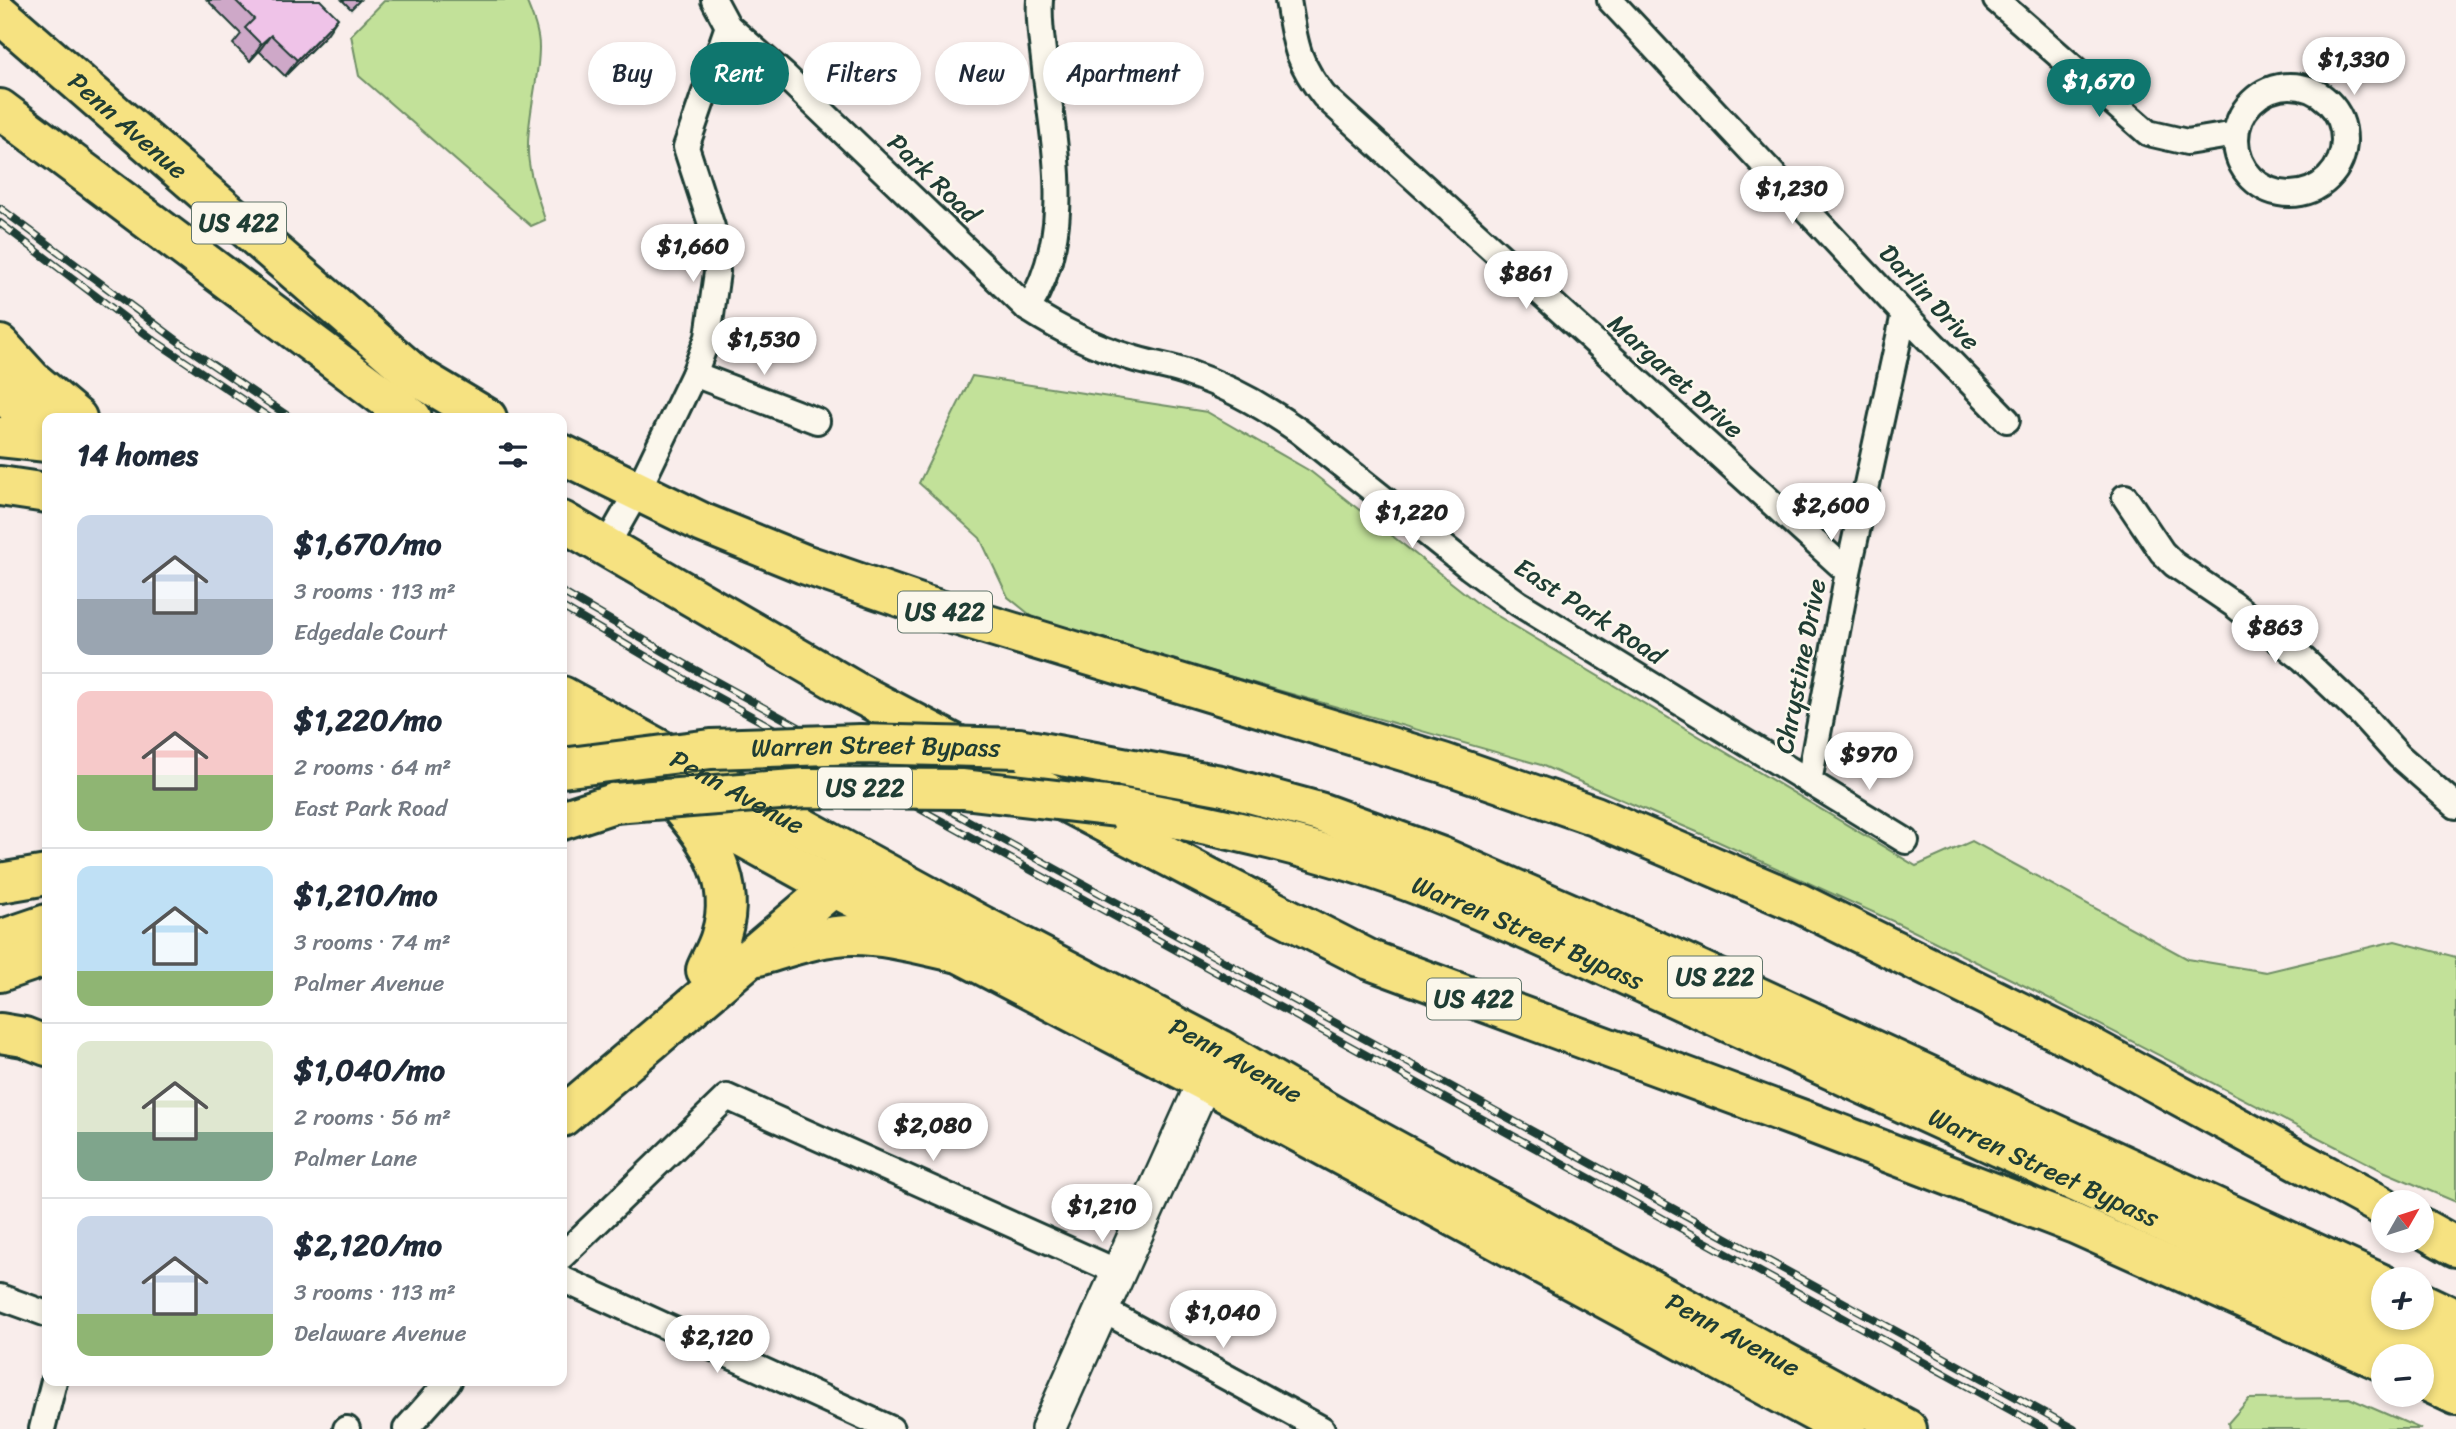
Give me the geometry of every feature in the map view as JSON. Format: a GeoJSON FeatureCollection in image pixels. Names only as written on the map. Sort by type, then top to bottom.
{"type":"FeatureCollection","features":[{"type":"Feature","properties":{"kind":"main road","name":"Penn Avenue"},"geometry":{"type":"LineString","coordinates":[[0,14],[415,375],[479,413]]}},
{"type":"Feature","properties":{"kind":"main road"},"geometry":{"type":"LineString","coordinates":[[0,80],[100,169],[158,228]]}},
{"type":"Feature","properties":{"kind":"main road","name":"US 422"},"geometry":{"type":"LineString","coordinates":[[0,109],[405,413]]}},
{"type":"Feature","properties":{"kind":"main road"},"geometry":{"type":"LineString","coordinates":[[0,345],[32,380],[71,413]]}},
{"type":"Feature","properties":{"kind":"main road"},"geometry":{"type":"LineString","coordinates":[[0,390],[42,431]]}},
{"type":"Feature","properties":{"kind":"main road"},"geometry":{"type":"LineString","coordinates":[[0,437],[42,441]]}},
{"type":"Feature","properties":{"kind":"main road","name":"US 422"},"geometry":{"type":"LineString","coordinates":[[567,456],[703,523],[828,573],[926,606],[1443,763],[1595,816],[1799,903],[2068,1036],[2371,1200]]}},
{"type":"Feature","properties":{"kind":"main road"},"geometry":{"type":"LineString","coordinates":[[0,486],[42,492]]}},
{"type":"Feature","properties":{"kind":"main road","name":"US 422"},"geometry":{"type":"LineString","coordinates":[[567,524],[856,692],[1370,960],[2076,1224],[2371,1356]]}},
{"type":"Feature","properties":{"kind":"main road","name":"Penn Avenue"},"geometry":{"type":"LineString","coordinates":[[567,699],[990,930],[1212,1065]]}},
{"type":"Feature","properties":{"kind":"main road","name":"Penn Avenue"},"geometry":{"type":"LineString","coordinates":[[567,740],[824,882],[960,953],[1347,1124],[1856,1421],[1907,1429]]}},
{"type":"Feature","properties":{"kind":"main road","name":"Warren Street Bypass"},"geometry":{"type":"LineString","coordinates":[[567,767],[711,749],[860,744],[1018,748],[1220,785],[1319,812],[1439,856],[1682,962],[2371,1279]]}},
{"type":"Feature","properties":{"kind":"main road","name":"Warren Street Bypass"},"geometry":{"type":"LineString","coordinates":[[614,803],[819,788],[963,789],[1116,807],[1216,825],[1287,843],[1424,887],[1541,937],[2456,1357]]}},
{"type":"Feature","properties":{"kind":"main road"},"geometry":{"type":"LineString","coordinates":[[673,799],[696,824],[709,844],[726,887],[726,912],[721,936],[706,970]]}},
{"type":"Feature","properties":{"kind":"main road"},"geometry":{"type":"LineString","coordinates":[[567,818],[614,803]]}},
{"type":"Feature","properties":{"kind":"main road","name":"US 222"},"geometry":{"type":"LineString","coordinates":[[567,810],[614,803]]}},
{"type":"Feature","properties":{"kind":"main road"},"geometry":{"type":"LineString","coordinates":[[567,1113],[746,959],[851,853]]}},
{"type":"Feature","properties":{"kind":"main road"},"geometry":{"type":"LineString","coordinates":[[0,883],[42,876]]}},
{"type":"Feature","properties":{"kind":"main road"},"geometry":{"type":"LineString","coordinates":[[567,1089],[706,970],[824,882]]}},
{"type":"Feature","properties":{"kind":"main road"},"geometry":{"type":"LineString","coordinates":[[0,940],[42,926]]}},
{"type":"Feature","properties":{"kind":"main road"},"geometry":{"type":"LineString","coordinates":[[746,959],[817,940],[856,935],[960,953]]}},
{"type":"Feature","properties":{"kind":"main road"},"geometry":{"type":"LineString","coordinates":[[0,972],[42,958]]}},
{"type":"Feature","properties":{"kind":"main road"},"geometry":{"type":"LineString","coordinates":[[0,1033],[24,1037],[42,1044]]}},
{"type":"Feature","properties":{"kind":"main road"},"geometry":{"type":"LineString","coordinates":[[2434,1235],[2456,1247]]}},
{"type":"Feature","properties":{"kind":"main road"},"geometry":{"type":"LineString","coordinates":[[2434,1309],[2456,1319]]}},
{"type":"Feature","properties":{"kind":"main road"},"geometry":{"type":"LineString","coordinates":[[2434,1385],[2456,1395]]}},
{"type":"Feature","properties":{"kind":"street","name":"Park Road"},"geometry":{"type":"LineString","coordinates":[[714,0],[728,26],[784,75],[1028,309]]}},
{"type":"Feature","properties":{"kind":"street"},"geometry":{"type":"LineString","coordinates":[[1028,309],[1040,288],[1058,227],[1057,173],[1042,43],[1040,0]]}},
{"type":"Feature","properties":{"kind":"street","name":"Margaret Drive"},"geometry":{"type":"LineString","coordinates":[[1288,0],[1297,52],[1304,68],[1324,96],[1848,572]]}},
{"type":"Feature","properties":{"kind":"street","name":"Darlin Drive"},"geometry":{"type":"LineString","coordinates":[[1610,0],[2007,420]]}},
{"type":"Feature","properties":{"kind":"street"},"geometry":{"type":"LineString","coordinates":[[1996,0],[2148,133],[2187,142],[2236,134]]}},
{"type":"Feature","properties":{"kind":"street"},"geometry":{"type":"LineString","coordinates":[[605,548],[638,490],[694,374],[708,337],[717,272],[712,228],[686,147],[728,26]]}},
{"type":"Feature","properties":{"kind":"street"},"geometry":{"type":"LineString","coordinates":[[2288,86],[2307,89],[2322,96],[2338,116],[2344,141],[2336,168],[2328,178],[2313,189],[2299,193],[2280,193],[2258,184],[2245,170],[2237,152],[2236,134],[2239,120],[2249,104],[2274,88],[2288,86]]}},
{"type":"Feature","properties":{"kind":"street","name":"East Park Road"},"geometry":{"type":"LineString","coordinates":[[1028,309],[1054,326],[1100,346],[1131,358],[1190,373],[1225,387],[1273,412],[1518,603],[1906,841]]}},
{"type":"Feature","properties":{"kind":"street","name":"Chrystine Drive"},"geometry":{"type":"LineString","coordinates":[[1809,782],[1848,572],[1904,314]]}},
{"type":"Feature","properties":{"kind":"street"},"geometry":{"type":"LineString","coordinates":[[694,374],[817,421]]}},
{"type":"Feature","properties":{"kind":"street"},"geometry":{"type":"LineString","coordinates":[[2125,497],[2162,552],[2174,564],[2233,604],[2303,659],[2361,714],[2399,756],[2456,806]]}},
{"type":"Feature","properties":{"kind":"street"},"geometry":{"type":"LineString","coordinates":[[1048,1429],[1212,1065]]}},
{"type":"Feature","properties":{"kind":"street"},"geometry":{"type":"LineString","coordinates":[[567,1251],[727,1097],[1120,1273]]}},
{"type":"Feature","properties":{"kind":"street"},"geometry":{"type":"LineString","coordinates":[[567,1281],[891,1429]]}},
{"type":"Feature","properties":{"kind":"street"},"geometry":{"type":"LineString","coordinates":[[0,1297],[42,1312]]}},
{"type":"Feature","properties":{"kind":"street"},"geometry":{"type":"LineString","coordinates":[[1103,1310],[1322,1429]]}},
{"type":"Feature","properties":{"kind":"street"},"geometry":{"type":"LineString","coordinates":[[42,1429],[53,1386]]}},
{"type":"Feature","properties":{"kind":"street"},"geometry":{"type":"LineString","coordinates":[[406,1429],[445,1386]]}},
{"type":"Feature","properties":{"kind":"green space"},"geometry":{"type":"Polygon","coordinates":[[[385,0],[526,0],[539,41],[528,133],[528,155],[545,220],[531,226],[359,76],[351,35],[385,0]]]}},
{"type":"Feature","properties":{"kind":"green space"},"geometry":{"type":"Polygon","coordinates":[[[972,376],[1207,412],[1310,471],[1481,606],[1916,866],[1972,841],[2188,959],[2266,972],[2395,941],[2456,957],[2456,1202],[2434,1193],[2434,1190],[2428,1190],[2383,1171],[1899,924],[1541,765],[1039,622],[1008,597],[980,538],[919,483],[972,376]]]}},
{"type":"Feature","properties":{"kind":"green space"},"geometry":{"type":"Polygon","coordinates":[[[2349,1398],[2421,1429],[2229,1429],[2228,1423],[2249,1399],[2349,1398]]]}},
{"type":"Feature","properties":{"kind":"building"},"geometry":{"type":"Polygon","coordinates":[[[235,0],[320,0],[338,18],[297,60],[271,35],[261,44],[245,28],[254,19],[235,0]]]}},
{"type":"Feature","properties":{"kind":"railway"},"geometry":{"type":"LineString","coordinates":[[0,208],[182,344],[284,413]]}},
{"type":"Feature","properties":{"kind":"railway"},"geometry":{"type":"LineString","coordinates":[[0,223],[155,341],[263,413]]}},
{"type":"Feature","properties":{"kind":"railway"},"geometry":{"type":"LineString","coordinates":[[567,595],[692,668],[2074,1429]]}},
{"type":"Feature","properties":{"kind":"railway"},"geometry":{"type":"LineString","coordinates":[[567,610],[686,680],[2045,1429]]}}]}
